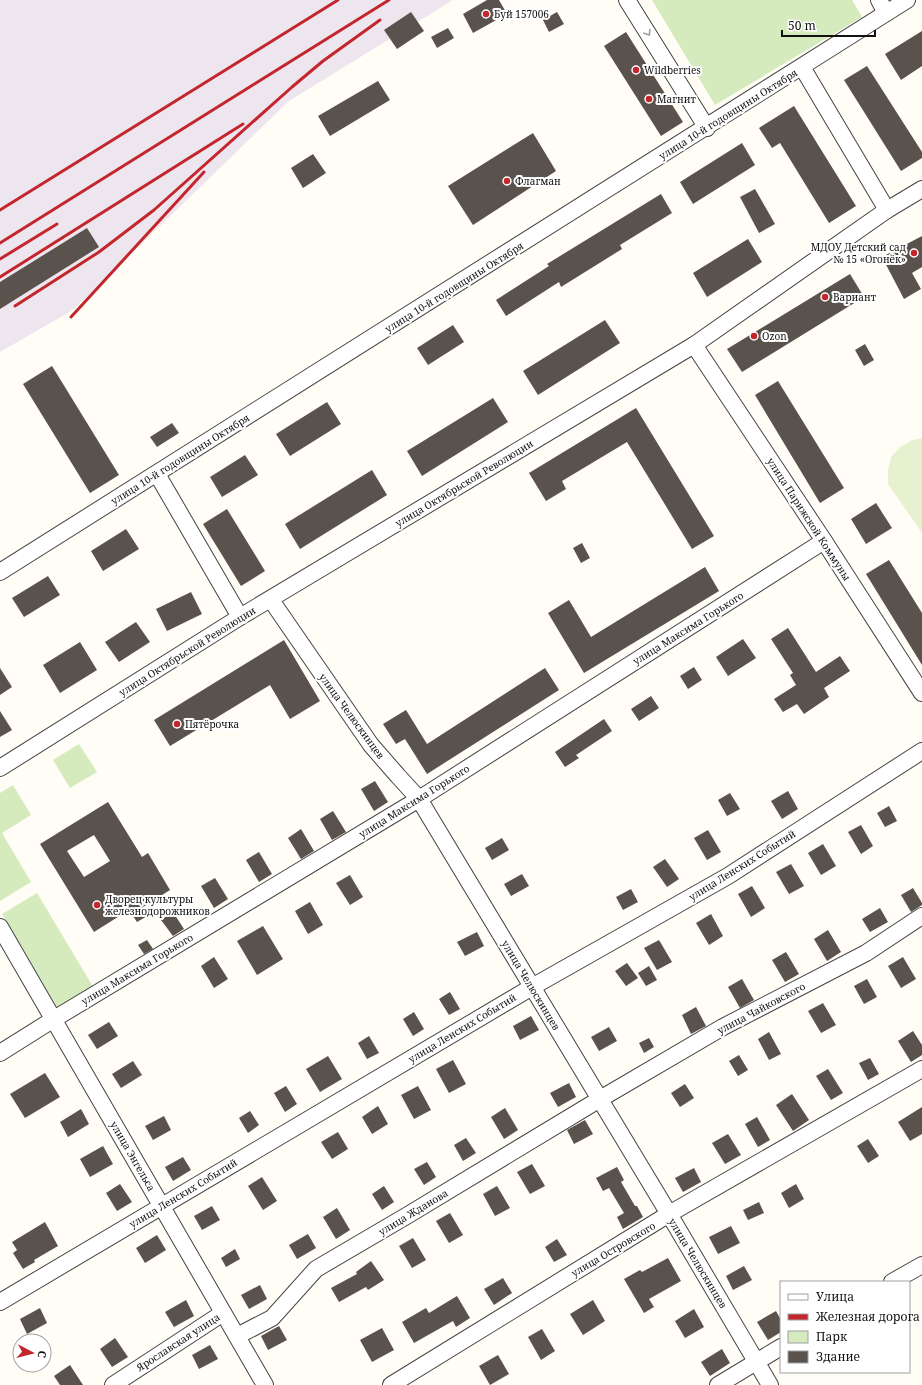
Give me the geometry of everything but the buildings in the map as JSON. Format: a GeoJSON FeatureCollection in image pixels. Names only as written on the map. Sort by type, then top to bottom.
{"type":"FeatureCollection","features":[{"type":"Feature","properties":{"kind":"street"},"geometry":{"type":"LineString","coordinates":[[627,0],[707,128]]}},
{"type":"Feature","properties":{"kind":"street","name":"улица 10-й годовщины Октября"},"geometry":{"type":"LineString","coordinates":[[0,572],[707,128],[802,67],[882,7],[907,0]]}},
{"type":"Feature","properties":{"kind":"street"},"geometry":{"type":"LineString","coordinates":[[802,67],[887,210]]}},
{"type":"Feature","properties":{"kind":"street","name":"улица Октябрьской Революции"},"geometry":{"type":"LineString","coordinates":[[0,768],[240,617],[694,345],[887,210],[922,189]]}},
{"type":"Feature","properties":{"kind":"street","name":"улица Парижской Коммуны"},"geometry":{"type":"LineString","coordinates":[[694,345],[824,541],[922,693]]}},
{"type":"Feature","properties":{"kind":"street"},"geometry":{"type":"LineString","coordinates":[[157,474],[240,617]]}},
{"type":"Feature","properties":{"kind":"street","name":"улица Максима Горького"},"geometry":{"type":"LineString","coordinates":[[0,1053],[419,799],[824,541]]}},
{"type":"Feature","properties":{"kind":"street","name":"улица Челюскинцев"},"geometry":{"type":"LineString","coordinates":[[270,600],[371,745],[419,799],[670,1214],[770,1385]]}},
{"type":"Feature","properties":{"kind":"street","name":"улица Ленских Событий"},"geometry":{"type":"LineString","coordinates":[[0,1302],[532,987],[728,876],[922,750]]}},
{"type":"Feature","properties":{"kind":"street","name":"улица Чайковского"},"geometry":{"type":"LineString","coordinates":[[600,1099],[723,1027],[866,953],[922,916]]}},
{"type":"Feature","properties":{"kind":"street","name":"улица Энгельса"},"geometry":{"type":"LineString","coordinates":[[0,927],[265,1385]]}},
{"type":"Feature","properties":{"kind":"street","name":"улица Островского"},"geometry":{"type":"LineString","coordinates":[[391,1385],[670,1214],[922,1069]]}},
{"type":"Feature","properties":{"kind":"street","name":"улица Жданова"},"geometry":{"type":"LineString","coordinates":[[237,1336],[272,1318],[316,1269],[600,1099]]}},
{"type":"Feature","properties":{"kind":"street"},"geometry":{"type":"LineString","coordinates":[[894,1281],[922,1265]]}},
{"type":"Feature","properties":{"kind":"street","name":"Ярославская улица"},"geometry":{"type":"LineString","coordinates":[[113,1385],[223,1313]]}},
{"type":"Feature","properties":{"kind":"street"},"geometry":{"type":"LineString","coordinates":[[718,1385],[780,1348]]}},
{"type":"Feature","properties":{"kind":"shaded area"},"geometry":{"type":"Polygon","coordinates":[[[0,0],[453,0],[289,101],[73,310],[0,352],[0,0]]]}},
{"type":"Feature","properties":{"kind":"green space"},"geometry":{"type":"Polygon","coordinates":[[[652,0],[852,0],[862,17],[715,105],[652,0]]]}},
{"type":"Feature","properties":{"kind":"green space"},"geometry":{"type":"Polygon","coordinates":[[[922,438],[922,533],[888,484],[888,470],[891,457],[900,447],[913,440],[922,438]]]}},
{"type":"Feature","properties":{"kind":"green space"},"geometry":{"type":"Polygon","coordinates":[[[79,744],[97,772],[70,788],[53,760],[79,744]]]}},
{"type":"Feature","properties":{"kind":"green space"},"geometry":{"type":"Polygon","coordinates":[[[13,785],[31,815],[2,833],[31,882],[0,901],[0,793],[13,785]]]}},
{"type":"Feature","properties":{"kind":"green space"},"geometry":{"type":"Polygon","coordinates":[[[37,893],[95,990],[59,1011],[2,914],[37,893]]]}},
{"type":"Feature","properties":{"kind":"railway"},"geometry":{"type":"LineString","coordinates":[[0,210],[338,0]]}},
{"type":"Feature","properties":{"kind":"railway"},"geometry":{"type":"LineString","coordinates":[[0,243],[389,0]]}},
{"type":"Feature","properties":{"kind":"railway"},"geometry":{"type":"LineString","coordinates":[[15,306],[99,252],[154,210],[292,87],[323,61],[380,20]]}},
{"type":"Feature","properties":{"kind":"railway"},"geometry":{"type":"LineString","coordinates":[[0,277],[243,124]]}},
{"type":"Feature","properties":{"kind":"railway"},"geometry":{"type":"LineString","coordinates":[[71,317],[204,172]]}},
{"type":"Feature","properties":{"kind":"railway"},"geometry":{"type":"LineString","coordinates":[[0,259],[57,224]]}},
{"type":"Feature","properties":{"kind":"place","name":"Буй 157006"},"geometry":{"type":"Point","coordinates":[486,14]}},
{"type":"Feature","properties":{"kind":"place","name":"Wildberries"},"geometry":{"type":"Point","coordinates":[636,70]}},
{"type":"Feature","properties":{"kind":"place","name":"Магнит"},"geometry":{"type":"Point","coordinates":[649,99]}},
{"type":"Feature","properties":{"kind":"place","name":"Флагман"},"geometry":{"type":"Point","coordinates":[507,181]}},
{"type":"Feature","properties":{"kind":"place","name":"МДОУ Детский сад № 15 «Огонёк»"},"geometry":{"type":"Point","coordinates":[914,253]}},
{"type":"Feature","properties":{"kind":"place","name":"Вариант"},"geometry":{"type":"Point","coordinates":[825,297]}},
{"type":"Feature","properties":{"kind":"place","name":"Ozon"},"geometry":{"type":"Point","coordinates":[754,336]}},
{"type":"Feature","properties":{"kind":"place","name":"Пятёрочка"},"geometry":{"type":"Point","coordinates":[177,724]}},
{"type":"Feature","properties":{"kind":"place","name":"Дворец культуры железнодорожников"},"geometry":{"type":"Point","coordinates":[97,905]}}]}
